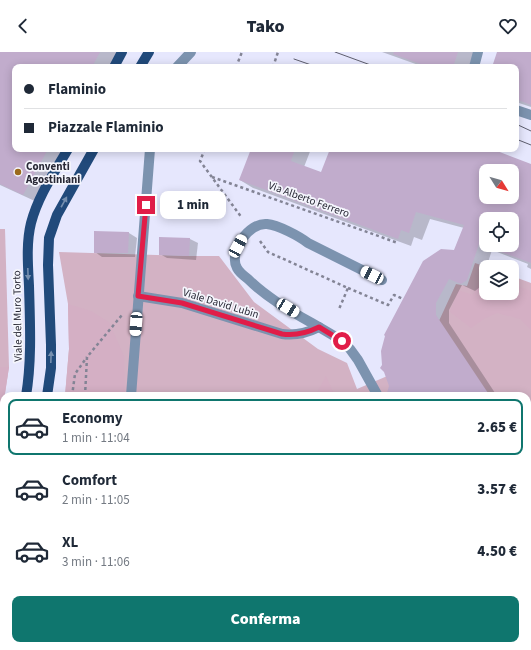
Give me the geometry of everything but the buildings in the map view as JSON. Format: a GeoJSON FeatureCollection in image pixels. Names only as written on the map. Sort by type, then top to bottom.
{"type":"FeatureCollection","features":[{"type":"Feature","properties":{"kind":"main road"},"geometry":{"type":"LineString","coordinates":[[116,64],[122,52]]}},
{"type":"Feature","properties":{"kind":"main road"},"geometry":{"type":"LineString","coordinates":[[142,64],[149,52]]}},
{"type":"Feature","properties":{"kind":"main road","name":"Viale del Muro Torto"},"geometry":{"type":"LineString","coordinates":[[27,392],[31,340],[28,258],[29,235],[37,206],[66,152]]}},
{"type":"Feature","properties":{"kind":"main road"},"geometry":{"type":"LineString","coordinates":[[48,392],[52,345],[48,265],[50,238],[54,221],[92,152]]}},
{"type":"Feature","properties":{"kind":"street"},"geometry":{"type":"LineString","coordinates":[[180,64],[191,52]]}},
{"type":"Feature","properties":{"kind":"street"},"geometry":{"type":"LineString","coordinates":[[475,64],[478,52]]}},
{"type":"Feature","properties":{"kind":"street"},"geometry":{"type":"LineString","coordinates":[[519,111],[531,115]]}},
{"type":"Feature","properties":{"kind":"street"},"geometry":{"type":"LineString","coordinates":[[131,392],[150,152]]}},
{"type":"Feature","properties":{"kind":"street"},"geometry":{"type":"LineString","coordinates":[[376,392],[350,349],[342,341],[277,302],[253,284],[237,268],[236,252],[242,239],[253,227],[268,224],[298,236],[308,243],[382,280]]}},
{"type":"Feature","properties":{"kind":"street","name":"Viale David Lubin"},"geometry":{"type":"LineString","coordinates":[[138,296],[182,303],[282,334],[304,334],[319,327]]}},
{"type":"Feature","properties":{"kind":"path"},"geometry":{"type":"LineString","coordinates":[[237,64],[242,52]]}},
{"type":"Feature","properties":{"kind":"path"},"geometry":{"type":"LineString","coordinates":[[274,64],[278,52]]}},
{"type":"Feature","properties":{"kind":"path"},"geometry":{"type":"LineString","coordinates":[[204,152],[200,161],[245,222]]}},
{"type":"Feature","properties":{"kind":"path","name":"Via Alberto Ferrero"},"geometry":{"type":"LineString","coordinates":[[212,177],[398,243]]}},
{"type":"Feature","properties":{"kind":"path"},"geometry":{"type":"LineString","coordinates":[[259,240],[268,252],[388,306],[394,295],[403,299]]}},
{"type":"Feature","properties":{"kind":"path"},"geometry":{"type":"LineString","coordinates":[[339,309],[348,288]]}},
{"type":"Feature","properties":{"kind":"path"},"geometry":{"type":"LineString","coordinates":[[73,392],[75,374],[87,357],[138,296]]}},
{"type":"Feature","properties":{"kind":"path"},"geometry":{"type":"LineString","coordinates":[[85,392],[87,357]]}},
{"type":"Feature","properties":{"kind":"shaded area"},"geometry":{"type":"Polygon","coordinates":[[[0,229],[5,229],[9,367],[5,392],[0,392],[0,229]]]}},
{"type":"Feature","properties":{"kind":"shaded area"},"geometry":{"type":"Polygon","coordinates":[[[59,252],[219,256],[254,302],[318,349],[347,363],[357,389],[420,362],[456,284],[467,286],[475,263],[479,264],[479,300],[519,300],[519,279],[531,283],[531,392],[65,392],[69,349],[68,304],[59,252]]]}},
{"type":"Feature","properties":{"kind":"shaded area"},"geometry":{"type":"Polygon","coordinates":[[[479,280],[479,300],[519,300],[519,287],[531,291],[531,330],[520,319],[497,313],[484,319],[471,328],[450,312],[458,290],[473,295],[479,280]]]}},
{"type":"Feature","properties":{"kind":"shaded area"},"geometry":{"type":"Polygon","coordinates":[[[68,304],[91,311],[109,322],[124,356],[125,392],[65,392],[69,349],[68,304]]]}},
{"type":"Feature","properties":{"kind":"shaded area"},"geometry":{"type":"Polygon","coordinates":[[[0,367],[9,367],[5,392],[0,392],[0,367]]]}},
{"type":"Feature","properties":{"kind":"shaded area"},"geometry":{"type":"Polygon","coordinates":[[[326,376],[333,392],[317,392],[326,376]]]}},
{"type":"Feature","properties":{"kind":"tram line"},"geometry":{"type":"LineString","coordinates":[[335,52],[368,64]]}},
{"type":"Feature","properties":{"kind":"tram line"},"geometry":{"type":"LineString","coordinates":[[294,59],[308,64]]}},
{"type":"Feature","properties":{"kind":"tram line"},"geometry":{"type":"LineString","coordinates":[[519,125],[531,131]]}},
{"type":"Feature","properties":{"kind":"tram line"},"geometry":{"type":"LineString","coordinates":[[519,140],[531,145]]}},
{"type":"Feature","properties":{"kind":"place","name":"Conventi Agostiniani"},"geometry":{"type":"Point","coordinates":[18,172]}},
{"type":"Feature","properties":{"kind":"route"},"geometry":{"type":"LineString","coordinates":[[146,205],[138,296],[182,303],[282,334],[304,334],[319,327],[342,341]]}}]}
